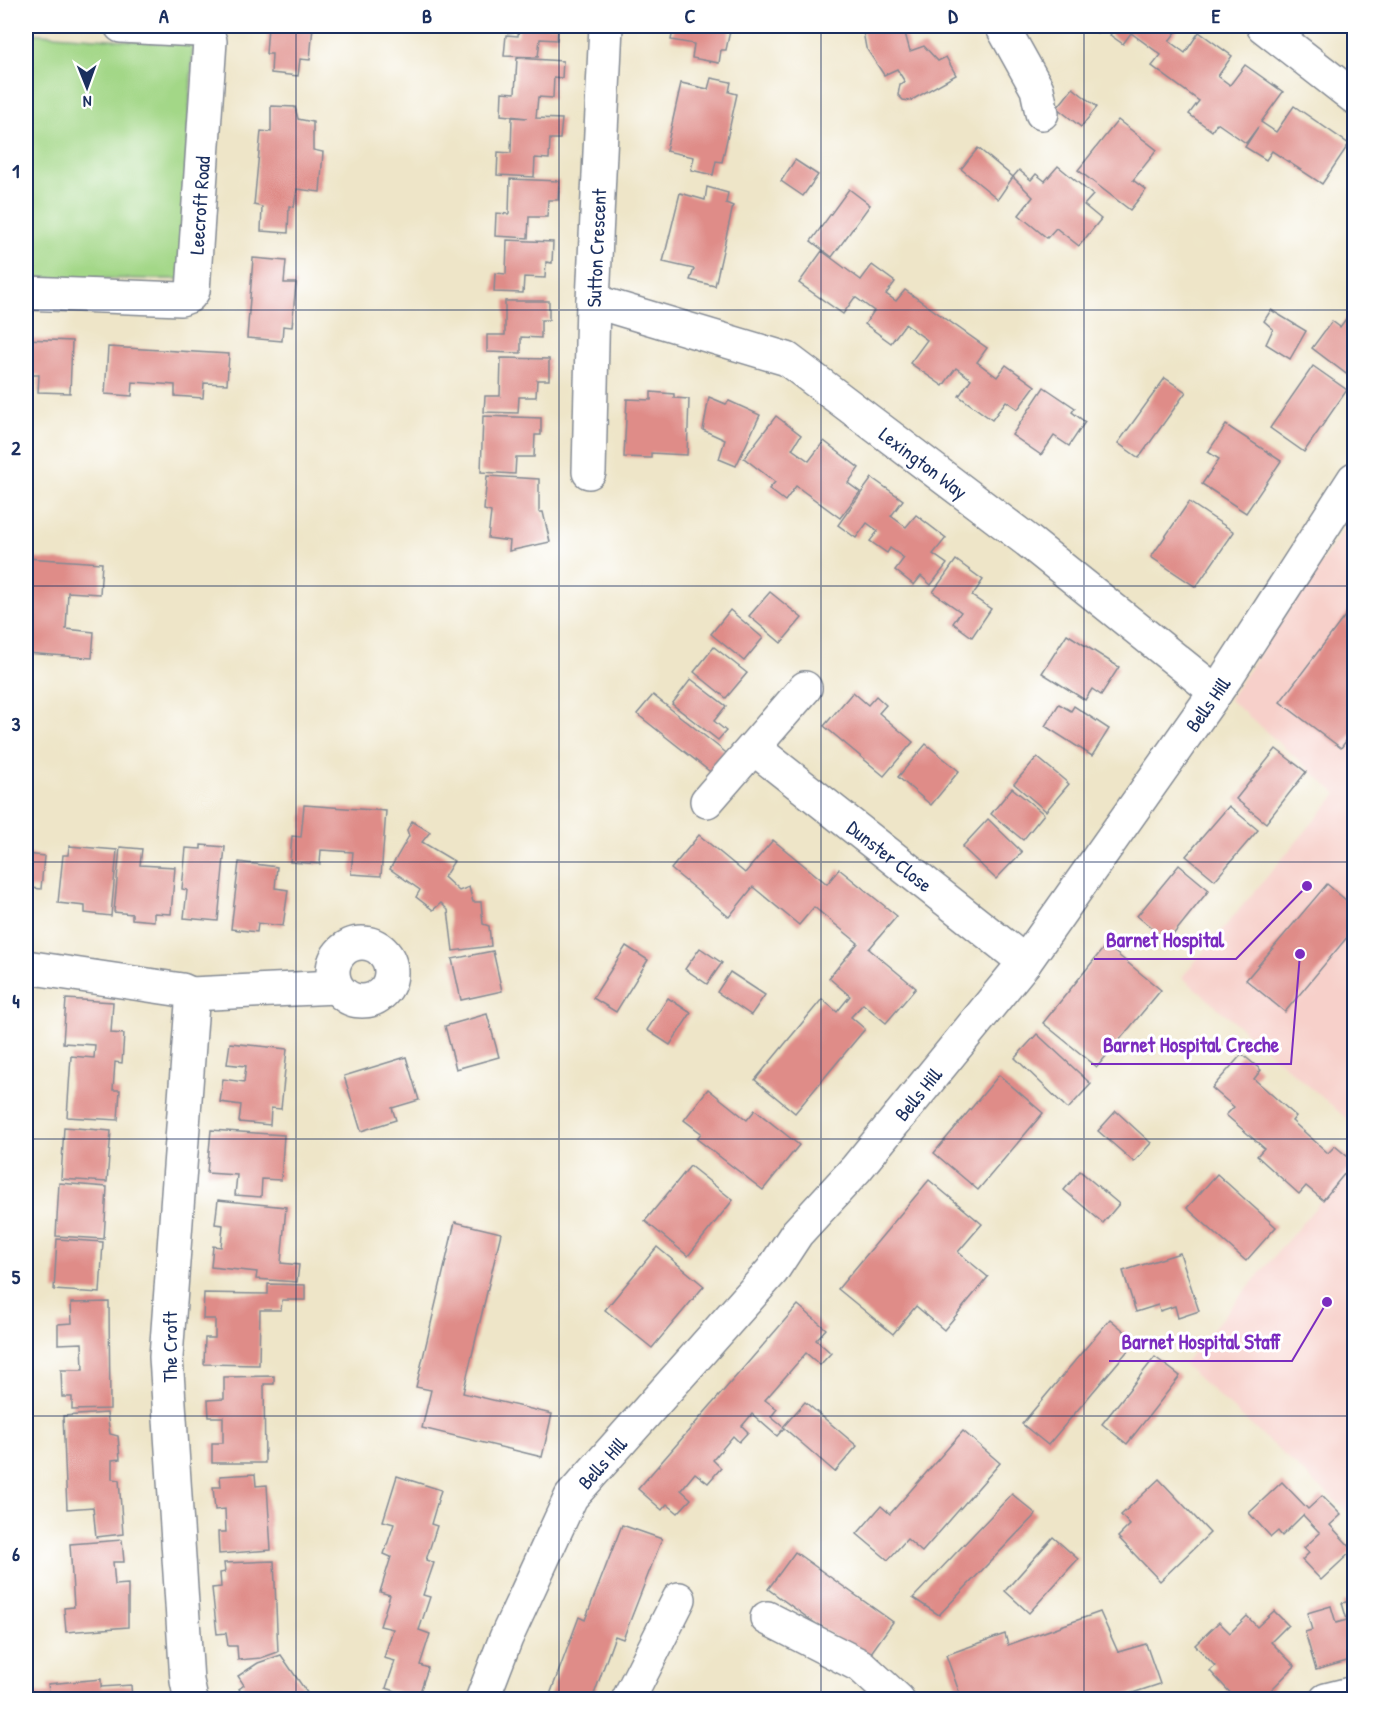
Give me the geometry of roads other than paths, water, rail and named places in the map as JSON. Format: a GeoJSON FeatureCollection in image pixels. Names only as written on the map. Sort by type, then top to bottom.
{"type":"FeatureCollection","features":[{"type":"Feature","properties":{"kind":"street","name":"Leecroft Road"},"geometry":{"type":"LineString","coordinates":[[26,293],[181,299],[189,296],[193,291],[210,41],[206,33],[198,30],[122,26]]}},
{"type":"Feature","properties":{"kind":"street","name":"Sutton Crescent"},"geometry":{"type":"LineString","coordinates":[[589,472],[593,301],[606,26]]}},
{"type":"Feature","properties":{"kind":"street"},"geometry":{"type":"LineString","coordinates":[[1002,26],[1037,89],[1042,113]]}},
{"type":"Feature","properties":{"kind":"street"},"geometry":{"type":"LineString","coordinates":[[1263,26],[1354,97]]}},
{"type":"Feature","properties":{"kind":"street","name":"Lexington Way"},"geometry":{"type":"LineString","coordinates":[[593,301],[787,359],[1028,541],[1216,692]]}},
{"type":"Feature","properties":{"kind":"street","name":"Bells Hill"},"geometry":{"type":"LineString","coordinates":[[482,1700],[506,1638],[571,1497],[771,1271],[797,1233],[856,1169],[1026,962],[1216,692],[1354,478]]}},
{"type":"Feature","properties":{"kind":"street"},"geometry":{"type":"LineString","coordinates":[[707,801],[755,749],[805,688]]}},
{"type":"Feature","properties":{"kind":"street","name":"Dunster Close"},"geometry":{"type":"LineString","coordinates":[[755,749],[1026,962]]}},
{"type":"Feature","properties":{"kind":"street"},"geometry":{"type":"LineString","coordinates":[[26,967],[182,990],[190,994],[336,987]]}},
{"type":"Feature","properties":{"kind":"street","name":"The Croft"},"geometry":{"type":"LineString","coordinates":[[190,994],[192,1004],[166,1357],[187,1681],[191,1700]]}},
{"type":"Feature","properties":{"kind":"street"},"geometry":{"type":"LineString","coordinates":[[628,1700],[679,1599]]}},
{"type":"Feature","properties":{"kind":"street"},"geometry":{"type":"LineString","coordinates":[[767,1618],[861,1666],[898,1700]]}},
{"type":"Feature","properties":{"kind":"street"},"geometry":{"type":"LineString","coordinates":[[1326,1700],[1354,1693]]}},
{"type":"Feature","properties":{"kind":"place","name":"Barnet Hospital"},"geometry":{"type":"Point","coordinates":[1307,886]}},
{"type":"Feature","properties":{"kind":"place","name":"Barnet Hospital Creche"},"geometry":{"type":"Point","coordinates":[1300,954]}},
{"type":"Feature","properties":{"kind":"place","name":"Barnet Hospital Staff"},"geometry":{"type":"Point","coordinates":[1327,1302]}}]}
